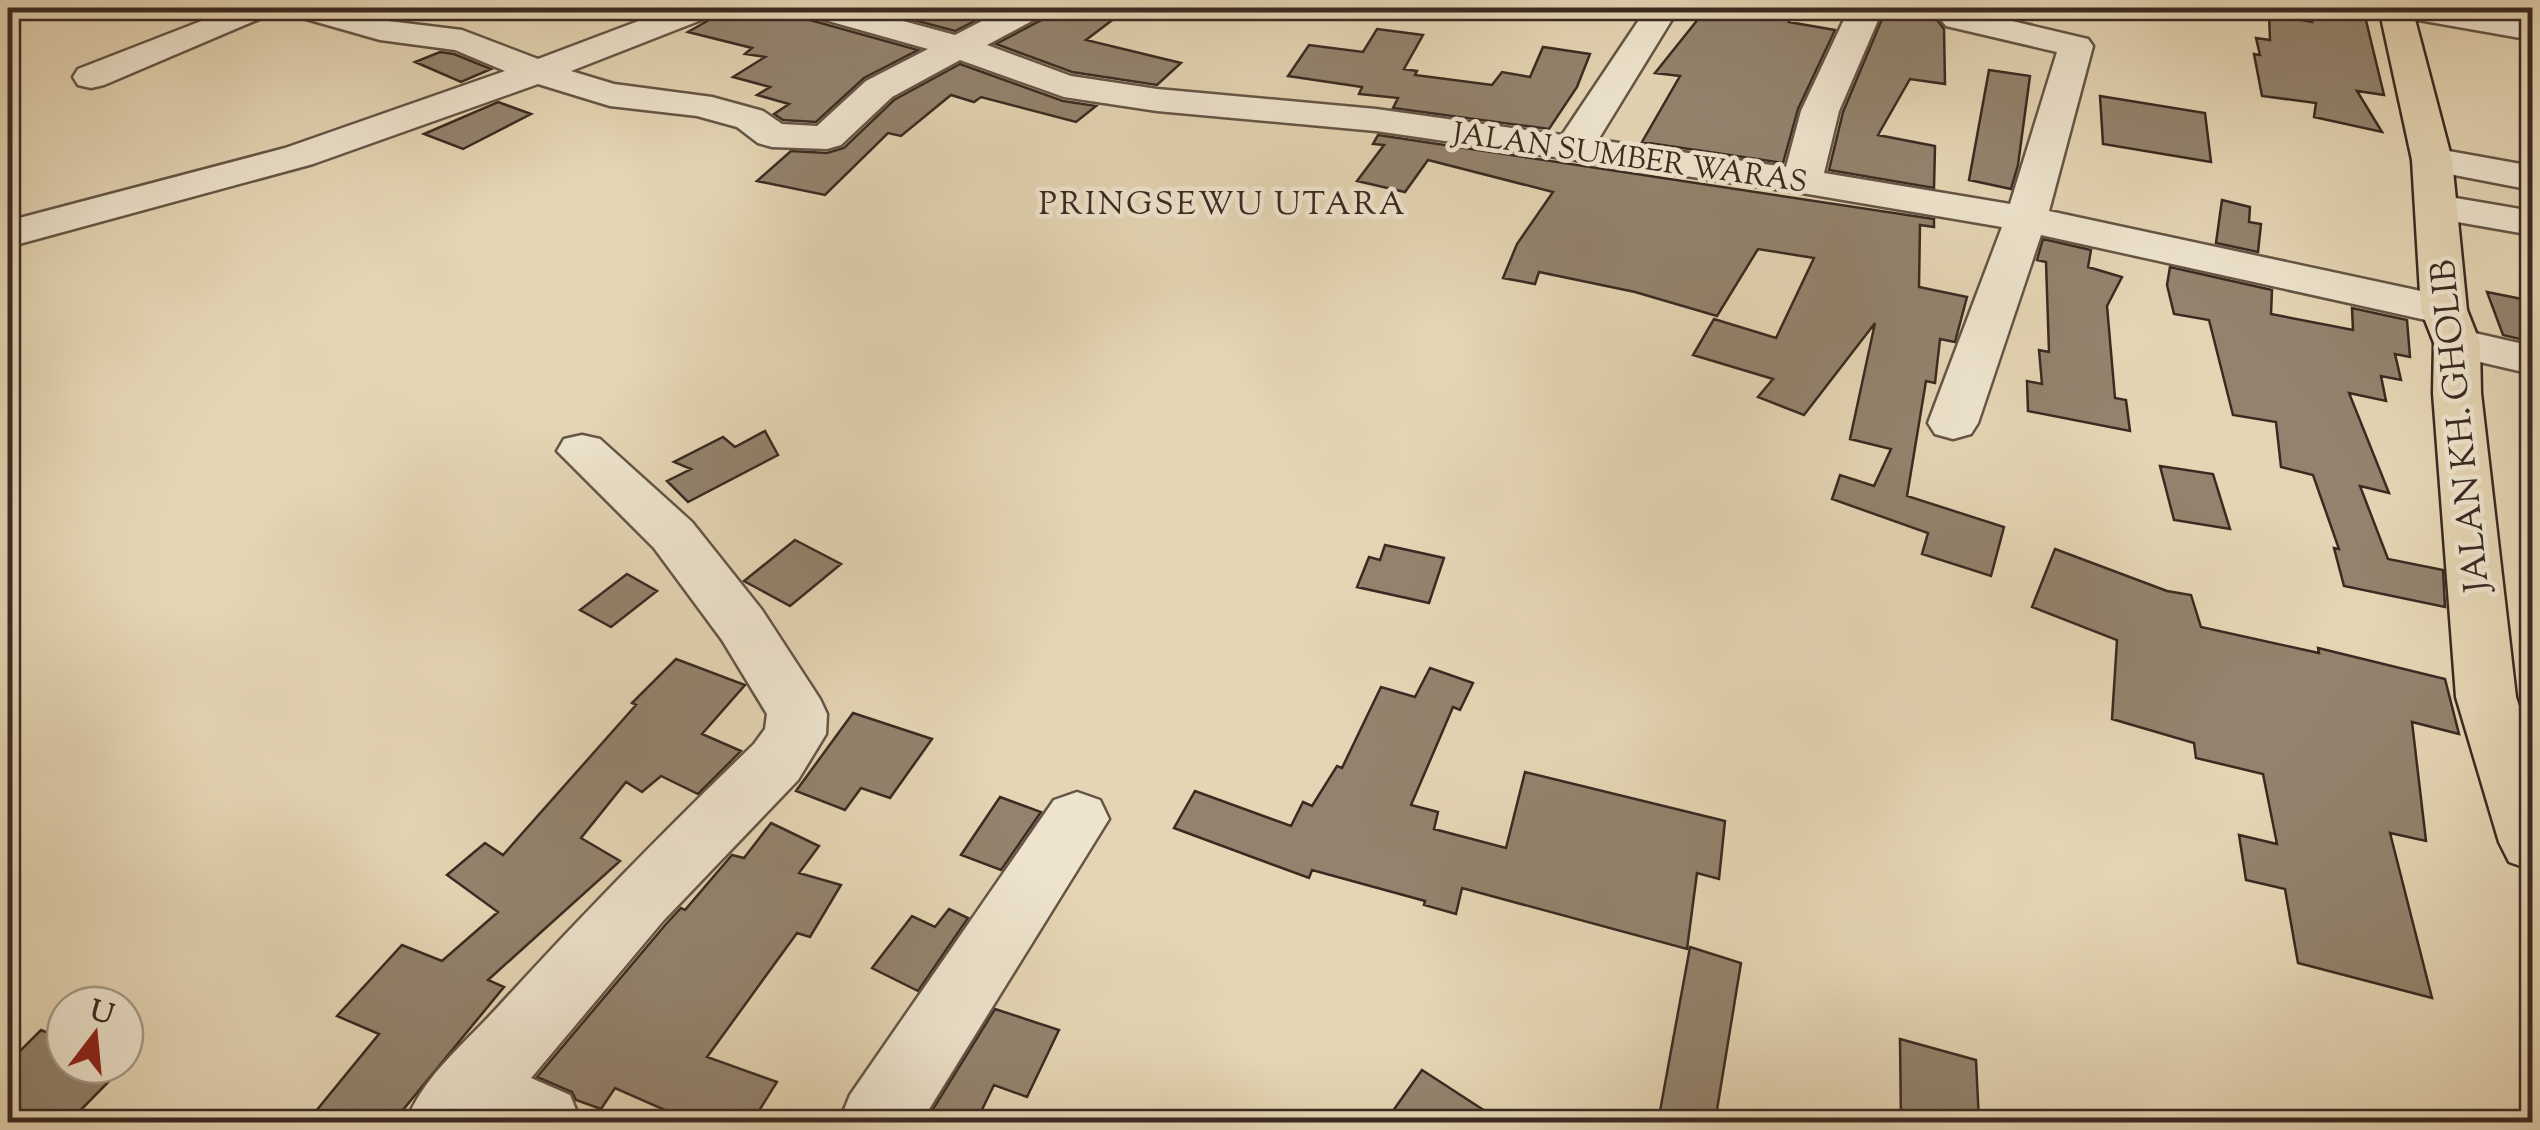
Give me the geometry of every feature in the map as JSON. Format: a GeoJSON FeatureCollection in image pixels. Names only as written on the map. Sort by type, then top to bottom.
{"type":"FeatureCollection","features":[{"type":"Feature","properties":{"kind":"main road","name":"JALAN KH. GHOLIB"},"geometry":{"type":"LineString","coordinates":[[2394,8],[2435,184],[2486,697],[2532,842]]}},
{"type":"Feature","properties":{"kind":"street"},"geometry":{"type":"LineString","coordinates":[[8,11],[16,8]]}},
{"type":"Feature","properties":{"kind":"street"},"geometry":{"type":"LineString","coordinates":[[91,77],[264,8]]}},
{"type":"Feature","properties":{"kind":"street"},"geometry":{"type":"LineString","coordinates":[[294,8],[380,30],[462,40],[538,72],[610,95],[699,105],[750,119],[772,135],[827,137],[865,98],[1031,8]]}},
{"type":"Feature","properties":{"kind":"street"},"geometry":{"type":"LineString","coordinates":[[8,234],[299,156],[538,72],[702,8]]}},
{"type":"Feature","properties":{"kind":"street","name":"JALAN SUMBER WARAS"},"geometry":{"type":"LineString","coordinates":[[819,8],[956,46],[1064,86],[1157,100],[1376,120],[1574,147],[2026,219],[2450,327],[2532,360]]}},
{"type":"Feature","properties":{"kind":"street"},"geometry":{"type":"LineString","coordinates":[[1574,147],[1663,8]]}},
{"type":"Feature","properties":{"kind":"street"},"geometry":{"type":"LineString","coordinates":[[1949,8],[1958,20],[2076,46],[2026,219],[1953,423]]}},
{"type":"Feature","properties":{"kind":"street"},"geometry":{"type":"LineString","coordinates":[[2407,8],[2532,30]]}},
{"type":"Feature","properties":{"kind":"street"},"geometry":{"type":"LineString","coordinates":[[1802,182],[1820,111],[1866,11]]}},
{"type":"Feature","properties":{"kind":"street"},"geometry":{"type":"LineString","coordinates":[[2435,184],[2532,178]]}},
{"type":"Feature","properties":{"kind":"street"},"geometry":{"type":"LineString","coordinates":[[2435,184],[2532,223]]}},
{"type":"Feature","properties":{"kind":"street"},"geometry":{"type":"LineString","coordinates":[[458,1106],[639,900],[776,762],[795,734],[797,714],[790,699],[742,626],[672,535],[582,451]]}},
{"type":"Feature","properties":{"kind":"street"},"geometry":{"type":"LineString","coordinates":[[878,1122],[1076,819]]}},
{"type":"Feature","properties":{"kind":"street"},"geometry":{"type":"LineString","coordinates":[[458,1106],[543,1122]]}},
{"type":"Feature","properties":{"kind":"building"},"geometry":{"type":"Polygon","coordinates":[[[730,8],[760,15],[761,8],[799,8],[806,19],[918,50],[864,78],[816,122],[783,120],[774,114],[789,104],[757,95],[770,87],[733,77],[765,57],[745,54],[752,48],[688,32],[730,8]]]}},
{"type":"Feature","properties":{"kind":"building"},"geometry":{"type":"Polygon","coordinates":[[[868,8],[1000,8],[955,31],[868,8]]]}},
{"type":"Feature","properties":{"kind":"building"},"geometry":{"type":"Polygon","coordinates":[[[1051,8],[1114,8],[1104,15],[1115,18],[1086,40],[1181,63],[1157,85],[1072,72],[996,44],[1045,18],[1051,8]]]}},
{"type":"Feature","properties":{"kind":"building"},"geometry":{"type":"Polygon","coordinates":[[[1707,8],[1797,8],[1789,22],[1835,30],[1798,109],[1783,163],[1642,142],[1680,76],[1655,73],[1707,8]]]}},
{"type":"Feature","properties":{"kind":"building"},"geometry":{"type":"Polygon","coordinates":[[[1884,8],[1928,8],[1944,29],[1945,84],[1910,79],[1878,135],[1935,146],[1934,188],[1829,170],[1843,112],[1884,8]]]}},
{"type":"Feature","properties":{"kind":"building"},"geometry":{"type":"Polygon","coordinates":[[[2309,8],[2363,8],[2384,95],[2357,91],[2382,132],[2314,117],[2316,103],[2262,96],[2254,54],[2260,55],[2256,38],[2270,40],[2269,14],[2312,22],[2309,8]]]}},
{"type":"Feature","properties":{"kind":"building"},"geometry":{"type":"Polygon","coordinates":[[[1377,29],[1423,35],[1404,69],[1417,71],[1415,75],[1492,85],[1502,72],[1530,77],[1543,47],[1590,54],[1577,87],[1549,129],[1393,108],[1398,98],[1359,94],[1362,87],[1288,76],[1309,45],[1363,52],[1377,29]]]}},
{"type":"Feature","properties":{"kind":"building"},"geometry":{"type":"Polygon","coordinates":[[[440,52],[491,69],[461,82],[415,62],[440,52]]]}},
{"type":"Feature","properties":{"kind":"building"},"geometry":{"type":"Polygon","coordinates":[[[960,64],[1063,101],[1096,106],[1076,122],[981,97],[974,102],[951,95],[901,136],[888,133],[825,195],[757,181],[791,151],[827,153],[844,148],[894,100],[960,64]]]}},
{"type":"Feature","properties":{"kind":"building"},"geometry":{"type":"Polygon","coordinates":[[[1989,70],[2030,76],[2011,189],[1969,180],[1989,70]]]}},
{"type":"Feature","properties":{"kind":"building"},"geometry":{"type":"Polygon","coordinates":[[[2100,96],[2205,113],[2211,162],[2103,144],[2100,96]]]}},
{"type":"Feature","properties":{"kind":"building"},"geometry":{"type":"Polygon","coordinates":[[[498,102],[531,114],[463,149],[424,134],[498,102]]]}},
{"type":"Feature","properties":{"kind":"building"},"geometry":{"type":"Polygon","coordinates":[[[1378,135],[1934,219],[1934,227],[1920,225],[1919,287],[1967,297],[1955,342],[1940,339],[1935,383],[1926,381],[1907,496],[2004,527],[1991,576],[1922,554],[1928,533],[1832,499],[1840,475],[1874,486],[1891,449],[1850,439],[1875,323],[1804,415],[1758,397],[1773,379],[1693,355],[1714,319],[1776,338],[1814,258],[1758,249],[1717,316],[1635,292],[1539,272],[1535,284],[1503,278],[1517,244],[1553,192],[1428,160],[1405,192],[1357,181],[1384,145],[1373,144],[1378,135]]]}},
{"type":"Feature","properties":{"kind":"building"},"geometry":{"type":"Polygon","coordinates":[[[2222,200],[2250,207],[2249,222],[2261,224],[2258,252],[2216,243],[2222,200]]]}},
{"type":"Feature","properties":{"kind":"building"},"geometry":{"type":"Polygon","coordinates":[[[2043,239],[2091,250],[2088,267],[2122,277],[2107,306],[2115,398],[2126,400],[2130,431],[2028,411],[2027,381],[2042,384],[2039,350],[2049,352],[2046,262],[2037,260],[2043,239]]]}},
{"type":"Feature","properties":{"kind":"building"},"geometry":{"type":"Polygon","coordinates":[[[2170,267],[2272,290],[2271,314],[2353,330],[2352,308],[2407,320],[2410,357],[2395,354],[2401,380],[2381,376],[2386,401],[2349,393],[2389,493],[2360,486],[2388,559],[2443,570],[2445,607],[2344,586],[2334,548],[2339,549],[2313,475],[2281,467],[2276,422],[2233,415],[2209,320],[2174,314],[2167,285],[2170,267]]]}},
{"type":"Feature","properties":{"kind":"building"},"geometry":{"type":"Polygon","coordinates":[[[2487,292],[2532,301],[2532,342],[2503,335],[2487,292]]]}},
{"type":"Feature","properties":{"kind":"building"},"geometry":{"type":"Polygon","coordinates":[[[765,431],[778,455],[688,502],[667,481],[691,469],[674,462],[723,437],[735,447],[765,431]]]}},
{"type":"Feature","properties":{"kind":"building"},"geometry":{"type":"Polygon","coordinates":[[[2160,466],[2213,474],[2230,529],[2174,520],[2160,466]]]}},
{"type":"Feature","properties":{"kind":"building"},"geometry":{"type":"Polygon","coordinates":[[[795,540],[841,564],[790,606],[744,581],[795,540]]]}},
{"type":"Feature","properties":{"kind":"building"},"geometry":{"type":"Polygon","coordinates":[[[1385,545],[1444,558],[1429,603],[1357,587],[1369,557],[1380,560],[1385,545]]]}},
{"type":"Feature","properties":{"kind":"building"},"geometry":{"type":"Polygon","coordinates":[[[2055,549],[2167,591],[2191,595],[2201,627],[2319,653],[2318,648],[2445,679],[2459,734],[2412,722],[2426,841],[2390,833],[2432,998],[2298,963],[2285,889],[2246,880],[2239,835],[2277,844],[2263,774],[2196,758],[2194,743],[2112,719],[2117,640],[2032,607],[2055,549]]]}},
{"type":"Feature","properties":{"kind":"building"},"geometry":{"type":"Polygon","coordinates":[[[627,574],[657,591],[611,627],[580,610],[627,574]]]}},
{"type":"Feature","properties":{"kind":"building"},"geometry":{"type":"Polygon","coordinates":[[[676,659],[745,685],[702,734],[741,751],[698,794],[661,776],[642,792],[626,782],[581,838],[620,861],[488,980],[504,987],[393,1122],[307,1122],[379,1034],[337,1016],[402,945],[442,961],[498,912],[447,875],[485,843],[503,855],[636,705],[632,703],[676,659]]]}},
{"type":"Feature","properties":{"kind":"building"},"geometry":{"type":"Polygon","coordinates":[[[1430,668],[1473,683],[1460,710],[1453,707],[1411,805],[1438,812],[1434,829],[1506,848],[1525,772],[1725,821],[1719,879],[1697,873],[1687,949],[1462,888],[1456,914],[1424,905],[1425,901],[1312,870],[1309,878],[1174,828],[1195,791],[1291,826],[1303,802],[1312,806],[1337,766],[1342,768],[1381,687],[1415,697],[1430,668]]]}},
{"type":"Feature","properties":{"kind":"building"},"geometry":{"type":"Polygon","coordinates":[[[853,713],[932,739],[890,798],[861,788],[845,810],[796,791],[853,713]]]}},
{"type":"Feature","properties":{"kind":"building"},"geometry":{"type":"Polygon","coordinates":[[[1000,797],[1041,812],[1001,870],[961,855],[1000,797]]]}},
{"type":"Feature","properties":{"kind":"building"},"geometry":{"type":"Polygon","coordinates":[[[771,823],[819,846],[799,873],[841,885],[810,937],[797,933],[707,1057],[777,1082],[752,1122],[692,1122],[615,1088],[601,1109],[576,1100],[572,1092],[537,1077],[666,924],[681,908],[685,910],[732,855],[744,858],[771,823]]]}},
{"type":"Feature","properties":{"kind":"building"},"geometry":{"type":"Polygon","coordinates":[[[949,909],[968,918],[918,991],[872,968],[912,916],[935,927],[949,909]]]}},
{"type":"Feature","properties":{"kind":"building"},"geometry":{"type":"Polygon","coordinates":[[[1690,947],[1741,963],[1715,1122],[1658,1122],[1690,947]]]}},
{"type":"Feature","properties":{"kind":"building"},"geometry":{"type":"Polygon","coordinates":[[[995,1009],[1059,1030],[1027,1097],[994,1085],[976,1122],[925,1122],[995,1009]]]}},
{"type":"Feature","properties":{"kind":"building"},"geometry":{"type":"Polygon","coordinates":[[[41,1030],[45,1032],[45,1085],[105,1085],[69,1122],[41,1122],[8,1108],[8,1063],[41,1030]]]}},
{"type":"Feature","properties":{"kind":"building"},"geometry":{"type":"Polygon","coordinates":[[[1900,1039],[1976,1060],[1979,1122],[1901,1122],[1900,1039]]]}},
{"type":"Feature","properties":{"kind":"building"},"geometry":{"type":"Polygon","coordinates":[[[1422,1070],[1502,1122],[1385,1122],[1422,1070]]]}},
{"type":"Feature","properties":{"kind":"district","name":"PRINGSEWU UTARA"},"geometry":{"type":"Point","coordinates":[1223,203]}}]}
